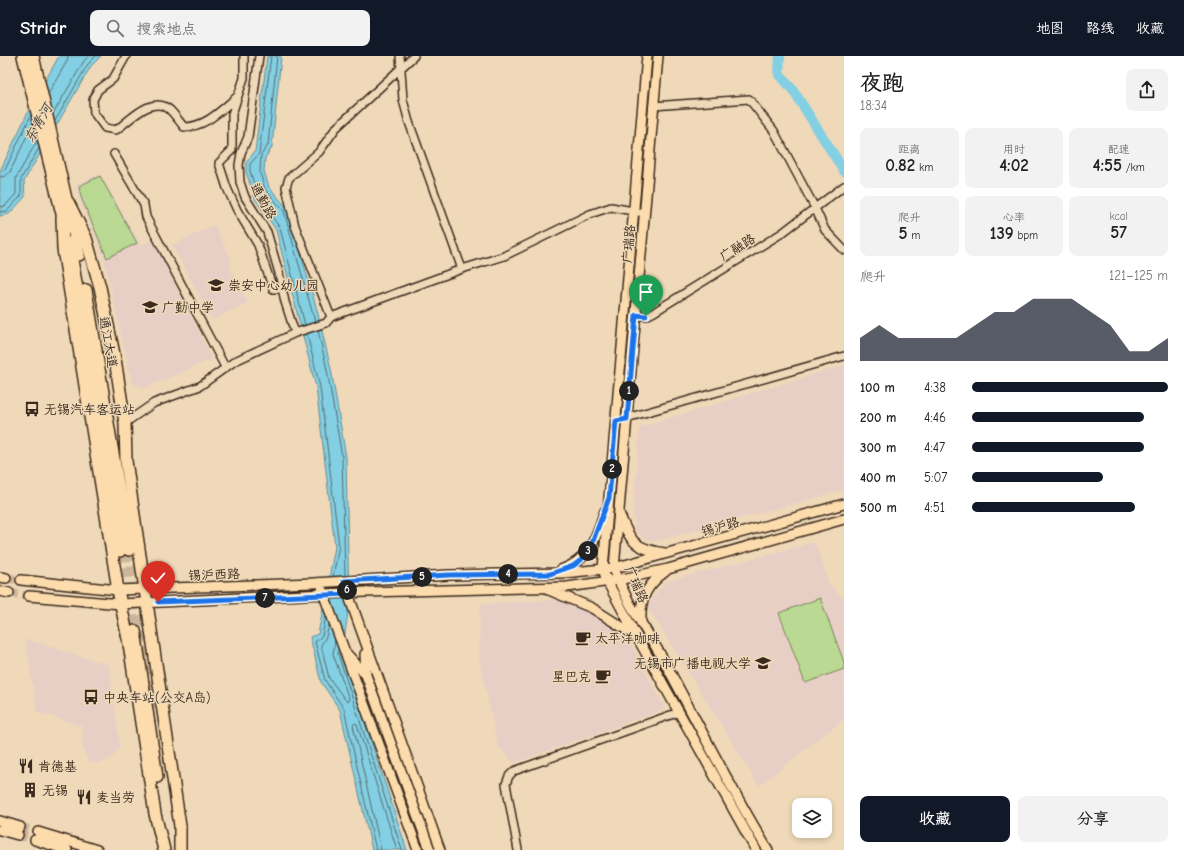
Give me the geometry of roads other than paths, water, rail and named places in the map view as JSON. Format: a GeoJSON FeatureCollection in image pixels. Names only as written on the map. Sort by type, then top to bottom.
{"type":"FeatureCollection","features":[{"type":"Feature","properties":{"kind":"highway","name":"通江大道"},"geometry":{"type":"LineString","coordinates":[[23,56],[45,153],[72,253],[125,551],[96,346],[68,202],[33,56]]}},
{"type":"Feature","properties":{"kind":"highway"},"geometry":{"type":"LineString","coordinates":[[68,202],[86,238],[100,287],[115,359],[125,422],[126,461],[180,826],[179,850]]}},
{"type":"Feature","properties":{"kind":"highway"},"geometry":{"type":"LineString","coordinates":[[62,217],[63,249],[118,590],[130,644],[155,814],[165,850]]}},
{"type":"Feature","properties":{"kind":"highway"},"geometry":{"type":"LineString","coordinates":[[135,631],[150,724],[165,850]]}},
{"type":"Feature","properties":{"kind":"highway"},"geometry":{"type":"LineString","coordinates":[[156,707],[179,850]]}},
{"type":"Feature","properties":{"kind":"main road","name":"广瑞路"},"geometry":{"type":"LineString","coordinates":[[647,56],[603,569],[606,581],[756,850]]}},
{"type":"Feature","properties":{"kind":"main road","name":"广瑞路"},"geometry":{"type":"LineString","coordinates":[[658,56],[614,568],[618,580],[641,624],[662,657],[747,815],[768,850]]}},
{"type":"Feature","properties":{"kind":"main road"},"geometry":{"type":"LineString","coordinates":[[550,574],[573,566],[587,552],[609,498]]}},
{"type":"Feature","properties":{"kind":"main road","name":"锡沪路"},"geometry":{"type":"LineString","coordinates":[[603,569],[614,568],[671,553],[844,504]]}},
{"type":"Feature","properties":{"kind":"main road"},"geometry":{"type":"LineString","coordinates":[[618,511],[626,532],[638,547],[651,551],[671,553]]}},
{"type":"Feature","properties":{"kind":"main road"},"geometry":{"type":"LineString","coordinates":[[618,580],[668,569],[844,519]]}},
{"type":"Feature","properties":{"kind":"main road"},"geometry":{"type":"LineString","coordinates":[[550,574],[603,569]]}},
{"type":"Feature","properties":{"kind":"main road"},"geometry":{"type":"LineString","coordinates":[[641,624],[641,606],[646,590],[658,576],[668,569]]}},
{"type":"Feature","properties":{"kind":"main road","name":"锡沪西路"},"geometry":{"type":"LineString","coordinates":[[21,580],[118,590],[145,590],[316,583],[449,575],[550,574]]}},
{"type":"Feature","properties":{"kind":"main road","name":"锡沪西路"},"geometry":{"type":"LineString","coordinates":[[29,596],[121,604],[365,592],[567,588],[618,580]]}},
{"type":"Feature","properties":{"kind":"main road"},"geometry":{"type":"LineString","coordinates":[[344,581],[365,645],[440,850]]}},
{"type":"Feature","properties":{"kind":"main road"},"geometry":{"type":"LineString","coordinates":[[316,583],[345,652],[418,850]]}},
{"type":"Feature","properties":{"kind":"main road"},"geometry":{"type":"LineString","coordinates":[[544,588],[592,608],[613,620],[637,637]]}},
{"type":"Feature","properties":{"kind":"main road"},"geometry":{"type":"LineString","coordinates":[[365,645],[366,675],[430,850]]}},
{"type":"Feature","properties":{"kind":"main road"},"geometry":{"type":"LineString","coordinates":[[345,652],[366,675]]}},
{"type":"Feature","properties":{"kind":"main road"},"geometry":{"type":"LineString","coordinates":[[0,821],[19,831],[0,830]]}},
{"type":"Feature","properties":{"kind":"main road"},"geometry":{"type":"LineString","coordinates":[[67,850],[37,836],[97,850]]}},
{"type":"Feature","properties":{"kind":"street"},"geometry":{"type":"LineString","coordinates":[[126,56],[113,79],[98,90],[93,100],[94,113],[105,128],[116,130],[151,104],[162,104],[184,127],[195,127],[211,119],[238,96]]}},
{"type":"Feature","properties":{"kind":"street"},"geometry":{"type":"LineString","coordinates":[[244,56],[244,78],[232,114],[232,150],[219,163],[227,188],[237,210],[258,245],[272,289],[282,289]]}},
{"type":"Feature","properties":{"kind":"street","name":"通勤路"},"geometry":{"type":"LineString","coordinates":[[259,56],[248,137],[241,153],[239,165],[240,182],[245,197],[267,232],[295,333]]}},
{"type":"Feature","properties":{"kind":"street"},"geometry":{"type":"LineString","coordinates":[[400,56],[403,100],[409,122],[462,269]]}},
{"type":"Feature","properties":{"kind":"street"},"geometry":{"type":"LineString","coordinates":[[329,320],[295,226],[286,187],[289,178],[319,152],[328,136],[414,56]]}},
{"type":"Feature","properties":{"kind":"street"},"geometry":{"type":"LineString","coordinates":[[653,106],[749,99],[774,131],[825,230],[844,250]]}},
{"type":"Feature","properties":{"kind":"street"},"geometry":{"type":"LineString","coordinates":[[114,154],[144,205],[146,218],[225,367]]}},
{"type":"Feature","properties":{"kind":"street","name":"广融路"},"geometry":{"type":"LineString","coordinates":[[636,315],[646,316],[654,312],[782,233],[844,186]]}},
{"type":"Feature","properties":{"kind":"street"},"geometry":{"type":"LineString","coordinates":[[125,422],[154,403],[200,386],[215,377],[225,367],[295,333],[462,269],[504,256],[590,214],[611,207],[644,213]]}},
{"type":"Feature","properties":{"kind":"street"},"geometry":{"type":"LineString","coordinates":[[616,421],[844,356]]}},
{"type":"Feature","properties":{"kind":"street"},"geometry":{"type":"LineString","coordinates":[[518,850],[506,784],[509,776],[514,771],[679,712]]}},
{"type":"Feature","properties":{"kind":"water","name":"东青河"},"geometry":{"type":"Polygon","coordinates":[[[59,56],[101,56],[91,66],[24,181],[25,197],[9,214],[0,216],[0,171],[28,112],[59,56]]]}},
{"type":"Feature","properties":{"kind":"water"},"geometry":{"type":"Polygon","coordinates":[[[267,56],[281,56],[272,147],[265,158],[264,171],[269,187],[288,209],[317,310],[331,369],[346,457],[349,606],[342,653],[407,850],[372,850],[340,710],[321,682],[310,637],[318,634],[335,547],[316,387],[276,230],[255,199],[246,172],[246,163],[255,151],[267,56]]]}},
{"type":"Feature","properties":{"kind":"waterway"},"geometry":{"type":"LineString","coordinates":[[780,56],[779,74],[793,90],[844,171]]}},
{"type":"Feature","properties":{"kind":"tunnel"},"geometry":{"type":"LineString","coordinates":[[129,550],[156,707]]}},
{"type":"Feature","properties":{"kind":"tunnel"},"geometry":{"type":"LineString","coordinates":[[120,551],[135,631]]}},
{"type":"Feature","properties":{"kind":"tunnel"},"geometry":{"type":"LineString","coordinates":[[6,578],[21,580]]}},
{"type":"Feature","properties":{"kind":"tunnel"},"geometry":{"type":"LineString","coordinates":[[9,593],[29,596]]}},
{"type":"Feature","properties":{"kind":"tunnel"},"geometry":{"type":"LineString","coordinates":[[20,827],[38,832]]}},
{"type":"Feature","properties":{"kind":"tunnel"},"geometry":{"type":"LineString","coordinates":[[18,835],[35,840]]}},
{"type":"Feature","properties":{"kind":"place","name":"崇安中心幼儿园"},"geometry":{"type":"Point","coordinates":[216,285]}},
{"type":"Feature","properties":{"kind":"place","name":"广勤中学"},"geometry":{"type":"Point","coordinates":[150,307]}},
{"type":"Feature","properties":{"kind":"place","name":"无锡汽车客运站"},"geometry":{"type":"Point","coordinates":[32,409]}},
{"type":"Feature","properties":{"kind":"place","name":"太平洋咖啡"},"geometry":{"type":"Point","coordinates":[583,638]}},
{"type":"Feature","properties":{"kind":"place","name":"无锡市广播电视大学"},"geometry":{"type":"Point","coordinates":[763,663]}},
{"type":"Feature","properties":{"kind":"place","name":"星巴克"},"geometry":{"type":"Point","coordinates":[603,676]}},
{"type":"Feature","properties":{"kind":"place","name":"中央车站(公交A岛)"},"geometry":{"type":"Point","coordinates":[91,697]}},
{"type":"Feature","properties":{"kind":"place","name":"肯德基"},"geometry":{"type":"Point","coordinates":[26,766]}},
{"type":"Feature","properties":{"kind":"place","name":"无锡"},"geometry":{"type":"Point","coordinates":[30,790]}},
{"type":"Feature","properties":{"kind":"place","name":"麦当劳"},"geometry":{"type":"Point","coordinates":[84,797]}}]}
